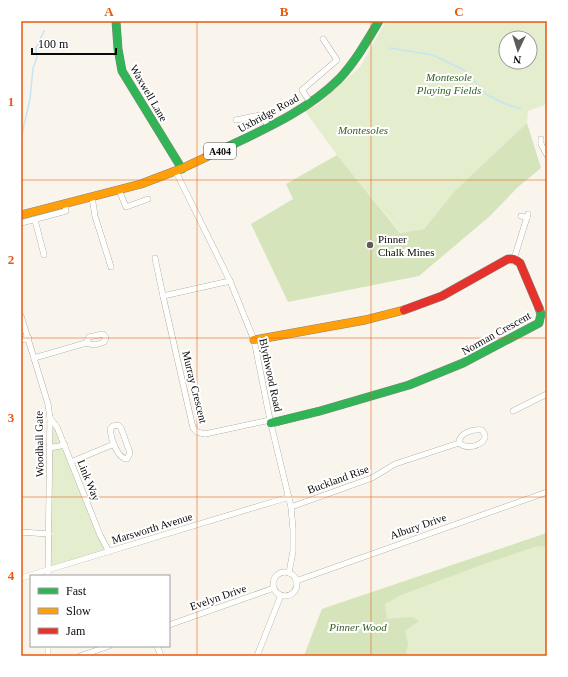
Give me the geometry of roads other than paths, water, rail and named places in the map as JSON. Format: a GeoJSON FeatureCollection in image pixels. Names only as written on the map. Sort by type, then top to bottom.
{"type":"FeatureCollection","features":[{"type":"Feature","properties":{"kind":"street","name":"Waxwell Lane"},"geometry":{"type":"LineString","coordinates":[[116,21],[118,49],[122,71],[179,170]]}},
{"type":"Feature","properties":{"kind":"street","name":"Uxbridge Road"},"geometry":{"type":"LineString","coordinates":[[21,215],[119,190],[179,170],[268,126],[310,102],[331,86],[351,66],[379,21]]}},
{"type":"Feature","properties":{"kind":"street"},"geometry":{"type":"LineString","coordinates":[[310,102],[302,90],[337,60],[323,39]]}},
{"type":"Feature","properties":{"kind":"street"},"geometry":{"type":"LineString","coordinates":[[236,120],[260,115],[268,126]]}},
{"type":"Feature","properties":{"kind":"street"},"geometry":{"type":"LineString","coordinates":[[541,139],[541,144],[547,155]]}},
{"type":"Feature","properties":{"kind":"street","name":"Blythwood Road"},"geometry":{"type":"LineString","coordinates":[[179,170],[230,281],[254,340],[291,507],[293,551],[289,573]]}},
{"type":"Feature","properties":{"kind":"street"},"geometry":{"type":"LineString","coordinates":[[119,190],[126,207],[148,199]]}},
{"type":"Feature","properties":{"kind":"street"},"geometry":{"type":"LineString","coordinates":[[92,197],[95,216],[111,267]]}},
{"type":"Feature","properties":{"kind":"street"},"geometry":{"type":"LineString","coordinates":[[21,223],[66,211],[65,204]]}},
{"type":"Feature","properties":{"kind":"street"},"geometry":{"type":"LineString","coordinates":[[254,340],[365,320],[406,310],[442,296],[508,259],[514,259],[528,216],[521,216]]}},
{"type":"Feature","properties":{"kind":"street"},"geometry":{"type":"LineString","coordinates":[[35,220],[44,254]]}},
{"type":"Feature","properties":{"kind":"street","name":"Murray Crescent"},"geometry":{"type":"LineString","coordinates":[[155,258],[193,428],[197,432],[205,434],[271,421]]}},
{"type":"Feature","properties":{"kind":"street","name":"Norman Crescent"},"geometry":{"type":"LineString","coordinates":[[271,421],[320,411],[409,385],[463,363],[539,323],[541,314],[520,263],[514,259]]}},
{"type":"Feature","properties":{"kind":"street"},"geometry":{"type":"LineString","coordinates":[[163,296],[230,281]]}},
{"type":"Feature","properties":{"kind":"street","name":"Woodhall Gate"},"geometry":{"type":"LineString","coordinates":[[21,316],[48,404],[50,418],[48,573]]}},
{"type":"Feature","properties":{"kind":"street"},"geometry":{"type":"LineString","coordinates":[[21,340],[28,338]]}},
{"type":"Feature","properties":{"kind":"street"},"geometry":{"type":"LineString","coordinates":[[34,358],[86,343]]}},
{"type":"Feature","properties":{"kind":"street"},"geometry":{"type":"LineString","coordinates":[[513,411],[547,394]]}},
{"type":"Feature","properties":{"kind":"street","name":"Link Way"},"geometry":{"type":"LineString","coordinates":[[50,418],[57,427],[65,445],[109,552]]}},
{"type":"Feature","properties":{"kind":"street"},"geometry":{"type":"LineString","coordinates":[[118,425],[121,428],[130,456],[127,458],[120,456],[114,444],[110,434],[110,429],[113,426],[118,425]]}},
{"type":"Feature","properties":{"kind":"street","name":"Buckland Rise"},"geometry":{"type":"LineString","coordinates":[[291,507],[372,478],[395,464],[459,443],[468,447],[481,443],[485,438],[485,434],[482,430],[477,430],[463,434],[460,436],[459,443]]}},
{"type":"Feature","properties":{"kind":"street"},"geometry":{"type":"LineString","coordinates":[[71,462],[114,444]]}},
{"type":"Feature","properties":{"kind":"street"},"geometry":{"type":"LineString","coordinates":[[49,448],[65,445]]}},
{"type":"Feature","properties":{"kind":"street","name":"Albury Drive"},"geometry":{"type":"LineString","coordinates":[[296,581],[547,492]]}},
{"type":"Feature","properties":{"kind":"street","name":"Marsworth Avenue"},"geometry":{"type":"LineString","coordinates":[[37,575],[48,573],[109,552],[289,497]]}},
{"type":"Feature","properties":{"kind":"street"},"geometry":{"type":"LineString","coordinates":[[21,532],[49,534]]}},
{"type":"Feature","properties":{"kind":"street"},"geometry":{"type":"LineString","coordinates":[[282,572],[289,573],[292,575],[297,584],[294,591],[288,595],[281,595],[274,588],[273,583],[276,576],[282,572]]}},
{"type":"Feature","properties":{"kind":"street","name":"Evelyn Drive"},"geometry":{"type":"LineString","coordinates":[[170,625],[274,588]]}},
{"type":"Feature","properties":{"kind":"street"},"geometry":{"type":"LineString","coordinates":[[257,656],[281,595]]}},
{"type":"Feature","properties":{"kind":"street"},"geometry":{"type":"LineString","coordinates":[[80,656],[106,647]]}},
{"type":"Feature","properties":{"kind":"waterway"},"geometry":{"type":"LineString","coordinates":[[21,138],[30,99],[33,68],[37,58],[36,48],[44,31]]}},
{"type":"Feature","properties":{"kind":"waterway"},"geometry":{"type":"LineString","coordinates":[[390,48],[433,55],[464,70],[487,95],[521,109]]}},
{"type":"Feature","properties":{"kind":"place","name":"Pinner Chalk Mines"},"geometry":{"type":"Point","coordinates":[370,245]}},
{"type":"Feature","properties":{"kind":"park label","name":"Montesole Playing Fields"},"geometry":{"type":"Point","coordinates":[449,83]}},
{"type":"Feature","properties":{"kind":"park label","name":"Montesoles"},"geometry":{"type":"Point","coordinates":[363,130]}},
{"type":"Feature","properties":{"kind":"park label","name":"Pinner Wood"},"geometry":{"type":"Point","coordinates":[358,627]}}]}
